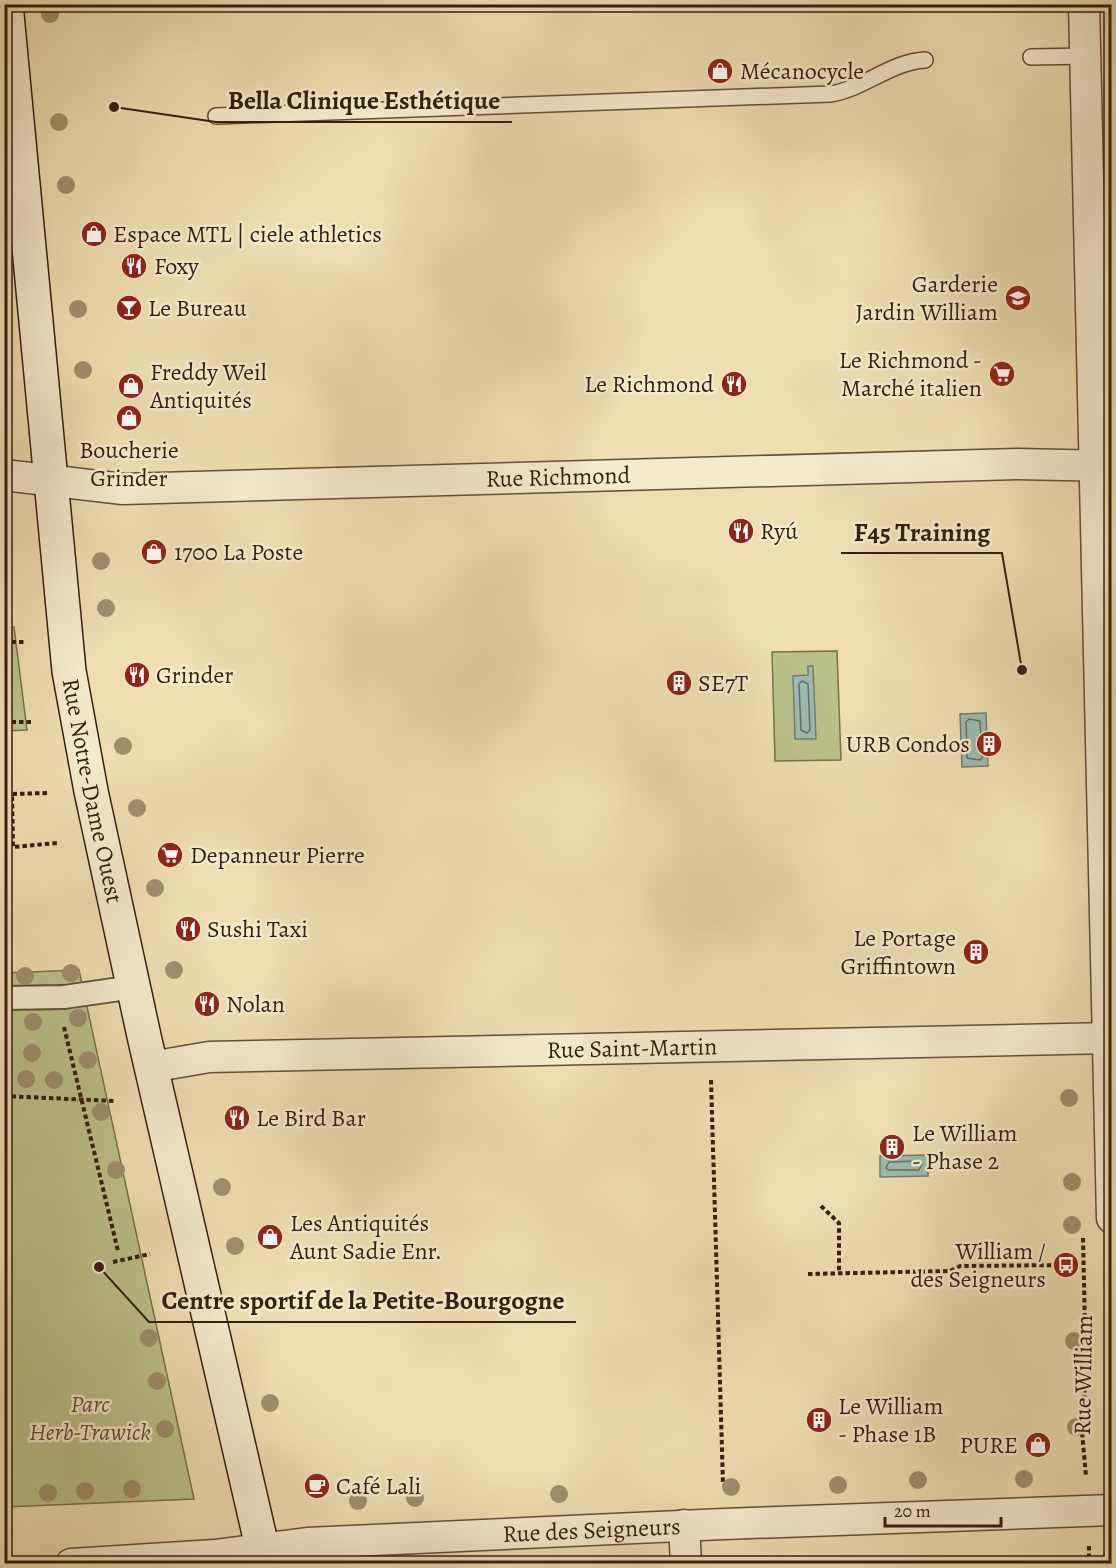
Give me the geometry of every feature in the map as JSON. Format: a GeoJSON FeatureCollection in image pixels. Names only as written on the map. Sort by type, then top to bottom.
{"type":"FeatureCollection","features":[{"type":"Feature","properties":{"kind":"main road","name":"Rue Notre-Dame Ouest"},"geometry":{"type":"LineString","coordinates":[[6,4],[69,671],[79,733],[151,1067],[264,1556]]}},
{"type":"Feature","properties":{"kind":"street"},"geometry":{"type":"LineString","coordinates":[[1084,4],[1104,465],[1112,1218]]}},
{"type":"Feature","properties":{"kind":"street","name":"Rue Richmond"},"geometry":{"type":"LineString","coordinates":[[4,475],[123,489],[1017,464],[1104,465]]}},
{"type":"Feature","properties":{"kind":"street"},"geometry":{"type":"LineString","coordinates":[[4,998],[57,997],[134,987]]}},
{"type":"Feature","properties":{"kind":"street","name":"Rue Saint-Martin"},"geometry":{"type":"LineString","coordinates":[[151,1067],[209,1057],[1110,1038]]}},
{"type":"Feature","properties":{"kind":"street","name":"Rue des Seigneurs"},"geometry":{"type":"LineString","coordinates":[[71,1563],[215,1555],[264,1556],[307,1543],[1112,1510]]}},
{"type":"Feature","properties":{"kind":"street"},"geometry":{"type":"LineString","coordinates":[[684,1526],[686,1563]]}},
{"type":"Feature","properties":{"kind":"lane"},"geometry":{"type":"LineString","coordinates":[[1030,57],[1086,56]]}},
{"type":"Feature","properties":{"kind":"lane"},"geometry":{"type":"LineString","coordinates":[[216,116],[830,94],[848,91],[905,62],[925,60]]}},
{"type":"Feature","properties":{"kind":"path"},"geometry":{"type":"LineString","coordinates":[[4,642],[24,642]]}},
{"type":"Feature","properties":{"kind":"path"},"geometry":{"type":"LineString","coordinates":[[4,722],[34,722]]}},
{"type":"Feature","properties":{"kind":"path"},"geometry":{"type":"LineString","coordinates":[[47,793],[12,794],[12,847],[57,843]]}},
{"type":"Feature","properties":{"kind":"path"},"geometry":{"type":"LineString","coordinates":[[57,997],[118,1251]]}},
{"type":"Feature","properties":{"kind":"path"},"geometry":{"type":"LineString","coordinates":[[711,1079],[723,1484]]}},
{"type":"Feature","properties":{"kind":"path"},"geometry":{"type":"LineString","coordinates":[[4,1096],[115,1101]]}},
{"type":"Feature","properties":{"kind":"path"},"geometry":{"type":"LineString","coordinates":[[821,1206],[839,1222],[839,1273]]}},
{"type":"Feature","properties":{"kind":"path"},"geometry":{"type":"LineString","coordinates":[[113,1262],[150,1254]]}},
{"type":"Feature","properties":{"kind":"path"},"geometry":{"type":"LineString","coordinates":[[808,1274],[950,1271],[960,1266],[1066,1265]]}},
{"type":"Feature","properties":{"kind":"path","name":"Rue William"},"geometry":{"type":"LineString","coordinates":[[1083,1277],[1086,1380],[1082,1432],[1086,1472]]}},
{"type":"Feature","properties":{"kind":"path"},"geometry":{"type":"LineString","coordinates":[[1089,1546],[1089,1563]]}},
{"type":"Feature","properties":{"kind":"green space"},"geometry":{"type":"Polygon","coordinates":[[[14,627],[27,730],[5,731],[5,628],[14,627]]]}},
{"type":"Feature","properties":{"kind":"green space"},"geometry":{"type":"Polygon","coordinates":[[[837,651],[841,760],[775,761],[772,652],[837,651]]]}},
{"type":"Feature","properties":{"kind":"green space","name":"Parc Herb-Trawick"},"geometry":{"type":"Polygon","coordinates":[[[79,970],[194,1499],[5,1507],[4,973],[79,970]]]}},
{"type":"Feature","properties":{"kind":"water"},"geometry":{"type":"Polygon","coordinates":[[[808,666],[813,666],[816,739],[795,739],[793,676],[808,675],[808,666]]]}},
{"type":"Feature","properties":{"kind":"water"},"geometry":{"type":"Polygon","coordinates":[[[986,713],[988,766],[962,767],[960,714],[986,713]]]}},
{"type":"Feature","properties":{"kind":"water"},"geometry":{"type":"Polygon","coordinates":[[[928,1155],[928,1176],[880,1177],[880,1156],[928,1155]]]}},
{"type":"Feature","properties":{"kind":"place","name":"Mécanocycle"},"geometry":{"type":"Point","coordinates":[720,71]}},
{"type":"Feature","properties":{"kind":"place","name":"Bella Clinique Esthétique"},"geometry":{"type":"Point","coordinates":[114,107]}},
{"type":"Feature","properties":{"kind":"place","name":"Espace MTL | ciele athletics"},"geometry":{"type":"Point","coordinates":[94,234]}},
{"type":"Feature","properties":{"kind":"place","name":"Foxy"},"geometry":{"type":"Point","coordinates":[134,266]}},
{"type":"Feature","properties":{"kind":"place","name":"Garderie Jardin William"},"geometry":{"type":"Point","coordinates":[1018,298]}},
{"type":"Feature","properties":{"kind":"place","name":"Le Bureau"},"geometry":{"type":"Point","coordinates":[129,308]}},
{"type":"Feature","properties":{"kind":"place","name":"Le Richmond - Marché italien"},"geometry":{"type":"Point","coordinates":[1002,374]}},
{"type":"Feature","properties":{"kind":"place","name":"Le Richmond"},"geometry":{"type":"Point","coordinates":[734,384]}},
{"type":"Feature","properties":{"kind":"place","name":"Freddy Weil Antiquités"},"geometry":{"type":"Point","coordinates":[131,386]}},
{"type":"Feature","properties":{"kind":"place","name":"Boucherie Grinder"},"geometry":{"type":"Point","coordinates":[129,418]}},
{"type":"Feature","properties":{"kind":"place","name":"Ryú"},"geometry":{"type":"Point","coordinates":[741,531]}},
{"type":"Feature","properties":{"kind":"place","name":"1700 La Poste"},"geometry":{"type":"Point","coordinates":[154,552]}},
{"type":"Feature","properties":{"kind":"place","name":"F45 Training"},"geometry":{"type":"Point","coordinates":[1022,670]}},
{"type":"Feature","properties":{"kind":"place","name":"Grinder"},"geometry":{"type":"Point","coordinates":[137,675]}},
{"type":"Feature","properties":{"kind":"place","name":"SE7T"},"geometry":{"type":"Point","coordinates":[679,683]}},
{"type":"Feature","properties":{"kind":"place","name":"URB Condos"},"geometry":{"type":"Point","coordinates":[989,744]}},
{"type":"Feature","properties":{"kind":"place","name":"Depanneur Pierre"},"geometry":{"type":"Point","coordinates":[170,855]}},
{"type":"Feature","properties":{"kind":"place","name":"Sushi Taxi"},"geometry":{"type":"Point","coordinates":[188,929]}},
{"type":"Feature","properties":{"kind":"place","name":"Le Portage Griffintown"},"geometry":{"type":"Point","coordinates":[976,952]}},
{"type":"Feature","properties":{"kind":"place","name":"Nolan"},"geometry":{"type":"Point","coordinates":[207,1004]}},
{"type":"Feature","properties":{"kind":"place","name":"Le Bird Bar"},"geometry":{"type":"Point","coordinates":[237,1118]}},
{"type":"Feature","properties":{"kind":"place","name":"Le William - Phase 2"},"geometry":{"type":"Point","coordinates":[892,1147]}},
{"type":"Feature","properties":{"kind":"place","name":"Les Antiquités Aunt Sadie Enr."},"geometry":{"type":"Point","coordinates":[270,1237]}},
{"type":"Feature","properties":{"kind":"place","name":"William / des Seigneurs"},"geometry":{"type":"Point","coordinates":[1066,1265]}},
{"type":"Feature","properties":{"kind":"place","name":"Centre sportif de la Petite-Bourgogne"},"geometry":{"type":"Point","coordinates":[99,1267]}},
{"type":"Feature","properties":{"kind":"place","name":"Le William - Phase 1B"},"geometry":{"type":"Point","coordinates":[819,1420]}},
{"type":"Feature","properties":{"kind":"place","name":"PURE"},"geometry":{"type":"Point","coordinates":[1038,1445]}},
{"type":"Feature","properties":{"kind":"place","name":"Café Lali"},"geometry":{"type":"Point","coordinates":[317,1486]}}]}
